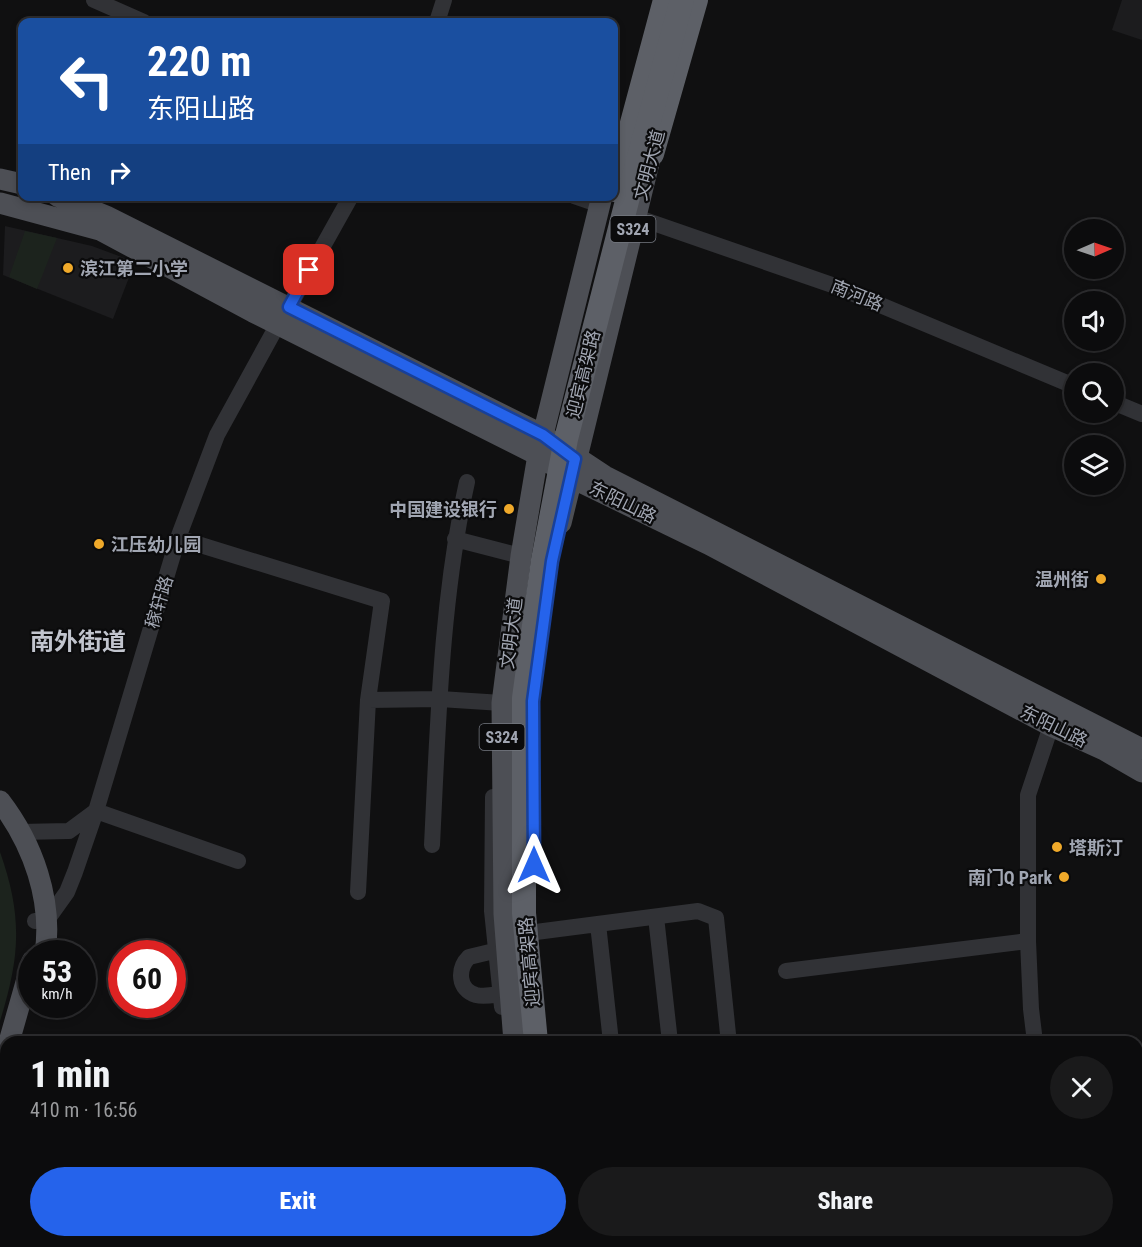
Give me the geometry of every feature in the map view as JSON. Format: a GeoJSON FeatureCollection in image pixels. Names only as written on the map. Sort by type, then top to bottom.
{"type":"FeatureCollection","features":[{"type":"Feature","properties":{"kind":"highway","name":"迎宾高架路"},"geometry":{"type":"LineString","coordinates":[[618,160],[665,0]]}},
{"type":"Feature","properties":{"kind":"highway","name":"迎宾高架路"},"geometry":{"type":"LineString","coordinates":[[536,1036],[524,889],[524,698],[537,606],[566,440],[628,197],[682,0]]}},
{"type":"Feature","properties":{"kind":"highway"},"geometry":{"type":"LineString","coordinates":[[649,165],[694,0]]}},
{"type":"Feature","properties":{"kind":"highway","name":"迎宾高架路"},"geometry":{"type":"LineString","coordinates":[[523,1036],[513,914],[510,697],[529,557],[553,437],[606,201]]}},
{"type":"Feature","properties":{"kind":"main road","name":"文明大道"},"geometry":{"type":"LineString","coordinates":[[618,140],[655,0]]}},
{"type":"Feature","properties":{"kind":"main road","name":"文明大道"},"geometry":{"type":"LineString","coordinates":[[547,1036],[536,932],[533,701],[552,561],[649,165]]}},
{"type":"Feature","properties":{"kind":"main road"},"geometry":{"type":"LineString","coordinates":[[0,179],[18,183]]}},
{"type":"Feature","properties":{"kind":"main road","name":"东阳山路"},"geometry":{"type":"LineString","coordinates":[[69,201],[106,216],[284,315]]}},
{"type":"Feature","properties":{"kind":"main road","name":"文明大道"},"geometry":{"type":"LineString","coordinates":[[514,1036],[504,914],[497,703],[517,555],[540,445],[606,201]]}},
{"type":"Feature","properties":{"kind":"main road","name":"东阳山路"},"geometry":{"type":"LineString","coordinates":[[0,203],[100,230],[284,315],[540,445],[573,468],[718,549],[1142,772]]}},
{"type":"Feature","properties":{"kind":"main road","name":"东阳山路"},"geometry":{"type":"LineString","coordinates":[[573,468],[1142,749]]}},
{"type":"Feature","properties":{"kind":"main road"},"geometry":{"type":"LineString","coordinates":[[0,801],[19,832],[37,870],[43,940]]}},
{"type":"Feature","properties":{"kind":"main road"},"geometry":{"type":"LineString","coordinates":[[0,816],[15,845],[41,920],[36,940]]}},
{"type":"Feature","properties":{"kind":"main road"},"geometry":{"type":"LineString","coordinates":[[11,1036],[18,1010]]}},
{"type":"Feature","properties":{"kind":"main road"},"geometry":{"type":"LineString","coordinates":[[24,1036],[29,1018]]}},
{"type":"Feature","properties":{"kind":"street"},"geometry":{"type":"LineString","coordinates":[[94,0],[135,18]]}},
{"type":"Feature","properties":{"kind":"street"},"geometry":{"type":"LineString","coordinates":[[438,18],[444,0]]}},
{"type":"Feature","properties":{"kind":"street","name":"稼轩路"},"geometry":{"type":"LineString","coordinates":[[41,920],[67,892],[96,811],[178,538],[217,435],[348,201]]}},
{"type":"Feature","properties":{"kind":"street","name":"南河路"},"geometry":{"type":"LineString","coordinates":[[636,217],[835,286],[1064,382]]}},
{"type":"Feature","properties":{"kind":"street"},"geometry":{"type":"LineString","coordinates":[[1124,407],[1142,414]]}},
{"type":"Feature","properties":{"kind":"street"},"geometry":{"type":"LineString","coordinates":[[432,845],[440,699],[455,539],[467,482]]}},
{"type":"Feature","properties":{"kind":"street"},"geometry":{"type":"LineString","coordinates":[[178,538],[382,601],[368,700],[358,892]]}},
{"type":"Feature","properties":{"kind":"street"},"geometry":{"type":"LineString","coordinates":[[455,539],[517,555]]}},
{"type":"Feature","properties":{"kind":"street"},"geometry":{"type":"LineString","coordinates":[[368,700],[440,699],[497,703],[494,951],[504,1036]]}},
{"type":"Feature","properties":{"kind":"street"},"geometry":{"type":"LineString","coordinates":[[1034,1036],[1030,1010],[1028,941],[1028,795],[1051,726]]}},
{"type":"Feature","properties":{"kind":"street"},"geometry":{"type":"LineString","coordinates":[[19,832],[69,831],[96,811],[238,861]]}},
{"type":"Feature","properties":{"kind":"street"},"geometry":{"type":"LineString","coordinates":[[536,932],[698,911],[716,918],[728,1036]]}},
{"type":"Feature","properties":{"kind":"street"},"geometry":{"type":"LineString","coordinates":[[656,916],[669,1036]]}},
{"type":"Feature","properties":{"kind":"street"},"geometry":{"type":"LineString","coordinates":[[598,924],[610,1036]]}},
{"type":"Feature","properties":{"kind":"street"},"geometry":{"type":"LineString","coordinates":[[786,971],[1028,941]]}},
{"type":"Feature","properties":{"kind":"street"},"geometry":{"type":"LineString","coordinates":[[494,951],[469,957],[462,966],[460,978],[465,988],[474,994],[500,994]]}},
{"type":"Feature","properties":{"kind":"shaded area"},"geometry":{"type":"Polygon","coordinates":[[[1122,0],[1142,0],[1142,40],[1112,30],[1122,0]]]}},
{"type":"Feature","properties":{"kind":"shaded area","name":"滨江第二小学"},"geometry":{"type":"Polygon","coordinates":[[[5,226],[92,246],[135,262],[113,319],[3,275],[5,226]]]}},
{"type":"Feature","properties":{"kind":"shaded area"},"geometry":{"type":"Polygon","coordinates":[[[25,231],[57,238],[37,289],[9,277],[25,231]]]}},
{"type":"Feature","properties":{"kind":"shaded area"},"geometry":{"type":"Polygon","coordinates":[[[0,852],[13,897],[16,937],[12,977],[0,1021],[0,852]]]}},
{"type":"Feature","properties":{"kind":"place","name":"滨江第二小学"},"geometry":{"type":"Point","coordinates":[68,268]}},
{"type":"Feature","properties":{"kind":"place","name":"中国建设银行"},"geometry":{"type":"Point","coordinates":[509,509]}},
{"type":"Feature","properties":{"kind":"place","name":"江压幼儿园"},"geometry":{"type":"Point","coordinates":[99,544]}},
{"type":"Feature","properties":{"kind":"place","name":"温州街"},"geometry":{"type":"Point","coordinates":[1101,579]}},
{"type":"Feature","properties":{"kind":"place","name":"塔斯汀"},"geometry":{"type":"Point","coordinates":[1057,847]}},
{"type":"Feature","properties":{"kind":"place","name":"南门Q Park"},"geometry":{"type":"Point","coordinates":[1064,877]}},
{"type":"Feature","properties":{"kind":"district","name":"南外街道"},"geometry":{"type":"Point","coordinates":[78,642]}},
{"type":"Feature","properties":{"kind":"route"},"geometry":{"type":"LineString","coordinates":[[309,270],[289,307],[543,435],[575,459],[552,561],[533,701],[534,865]]}}]}
